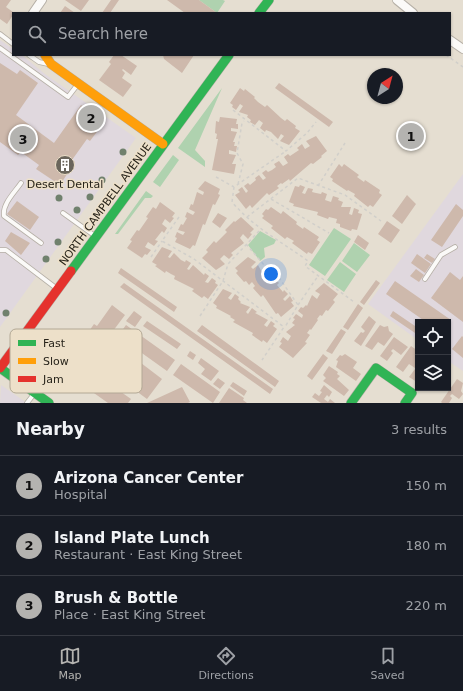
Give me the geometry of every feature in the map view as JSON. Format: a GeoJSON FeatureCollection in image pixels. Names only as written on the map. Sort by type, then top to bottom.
{"type":"FeatureCollection","features":[{"type":"Feature","properties":{"kind":"main road"},"geometry":{"type":"LineString","coordinates":[[260,12],[269,0]]}},
{"type":"Feature","properties":{"kind":"main road"},"geometry":{"type":"LineString","coordinates":[[46,56],[51,64],[163,144]]}},
{"type":"Feature","properties":{"kind":"main road","name":"NORTH CAMPBELL AVENUE"},"geometry":{"type":"LineString","coordinates":[[29,329],[228,56]]}},
{"type":"Feature","properties":{"kind":"main road","name":"NORTH CAMPBELL AVENUE"},"geometry":{"type":"LineString","coordinates":[[0,368],[10,354]]}},
{"type":"Feature","properties":{"kind":"main road"},"geometry":{"type":"LineString","coordinates":[[0,368],[10,375]]}},
{"type":"Feature","properties":{"kind":"main road"},"geometry":{"type":"LineString","coordinates":[[351,403],[376,368],[412,393],[405,403]]}},
{"type":"Feature","properties":{"kind":"main road"},"geometry":{"type":"LineString","coordinates":[[34,393],[49,403]]}},
{"type":"Feature","properties":{"kind":"street"},"geometry":{"type":"LineString","coordinates":[[34,12],[42,0]]}},
{"type":"Feature","properties":{"kind":"street"},"geometry":{"type":"LineString","coordinates":[[397,0],[412,12]]}},
{"type":"Feature","properties":{"kind":"street"},"geometry":{"type":"LineString","coordinates":[[451,41],[463,49]]}},
{"type":"Feature","properties":{"kind":"lane"},"geometry":{"type":"LineString","coordinates":[[0,34],[12,43]]}},
{"type":"Feature","properties":{"kind":"lane"},"geometry":{"type":"LineString","coordinates":[[0,48],[68,97],[78,84]]}},
{"type":"Feature","properties":{"kind":"lane"},"geometry":{"type":"LineString","coordinates":[[30,56],[39,62],[51,64]]}},
{"type":"Feature","properties":{"kind":"lane"},"geometry":{"type":"LineString","coordinates":[[21,183],[5,206],[3,210],[4,216],[41,243]]}},
{"type":"Feature","properties":{"kind":"lane"},"geometry":{"type":"LineString","coordinates":[[63,213],[96,237]]}},
{"type":"Feature","properties":{"kind":"lane"},"geometry":{"type":"LineString","coordinates":[[425,279],[441,255],[455,247]]}},
{"type":"Feature","properties":{"kind":"lane"},"geometry":{"type":"LineString","coordinates":[[0,250],[6,250],[58,289]]}},
{"type":"Feature","properties":{"kind":"lane"},"geometry":{"type":"LineString","coordinates":[[27,403],[34,393]]}},
{"type":"Feature","properties":{"kind":"path"},"geometry":{"type":"LineString","coordinates":[[447,56],[463,67]]}},
{"type":"Feature","properties":{"kind":"path"},"geometry":{"type":"LineString","coordinates":[[234,110],[286,151]]}},
{"type":"Feature","properties":{"kind":"path"},"geometry":{"type":"LineString","coordinates":[[238,184],[243,164],[237,153],[242,123],[245,120]]}},
{"type":"Feature","properties":{"kind":"path"},"geometry":{"type":"LineString","coordinates":[[316,122],[307,133],[286,151],[234,187],[232,202],[260,230],[278,239],[308,261],[305,266],[354,302]]}},
{"type":"Feature","properties":{"kind":"path"},"geometry":{"type":"LineString","coordinates":[[318,186],[345,143]]}},
{"type":"Feature","properties":{"kind":"path"},"geometry":{"type":"LineString","coordinates":[[216,177],[234,187]]}},
{"type":"Feature","properties":{"kind":"path"},"geometry":{"type":"LineString","coordinates":[[247,217],[298,178],[345,196],[381,221]]}},
{"type":"Feature","properties":{"kind":"path"},"geometry":{"type":"LineString","coordinates":[[271,199],[329,233]]}},
{"type":"Feature","properties":{"kind":"path"},"geometry":{"type":"LineString","coordinates":[[151,257],[179,217]]}},
{"type":"Feature","properties":{"kind":"path"},"geometry":{"type":"LineString","coordinates":[[200,316],[223,281],[228,264],[260,230]]}},
{"type":"Feature","properties":{"kind":"path"},"geometry":{"type":"LineString","coordinates":[[162,241],[194,259],[284,327]]}},
{"type":"Feature","properties":{"kind":"path"},"geometry":{"type":"LineString","coordinates":[[246,244],[265,266],[272,269],[298,305]]}},
{"type":"Feature","properties":{"kind":"path"},"geometry":{"type":"LineString","coordinates":[[262,360],[318,276]]}},
{"type":"Feature","properties":{"kind":"shaded area"},"geometry":{"type":"Polygon","coordinates":[[[0,40],[12,48],[12,56],[23,56],[45,74],[136,138],[0,327],[0,40]]]}},
{"type":"Feature","properties":{"kind":"shaded area"},"geometry":{"type":"Polygon","coordinates":[[[463,174],[463,371],[451,363],[451,319],[415,319],[415,338],[368,304],[463,174]]]}},
{"type":"Feature","properties":{"kind":"shaded area"},"geometry":{"type":"Polygon","coordinates":[[[1,385],[10,391],[10,393],[13,393],[27,403],[0,403],[1,385]]]}},
{"type":"Feature","properties":{"kind":"green space"},"geometry":{"type":"Polygon","coordinates":[[[199,0],[225,1],[218,12],[199,0]]]}},
{"type":"Feature","properties":{"kind":"green space"},"geometry":{"type":"Polygon","coordinates":[[[222,88],[195,150],[205,161],[205,167],[178,148],[222,88]]]}},
{"type":"Feature","properties":{"kind":"green space"},"geometry":{"type":"Polygon","coordinates":[[[173,155],[179,160],[160,187],[153,182],[173,155]]]}},
{"type":"Feature","properties":{"kind":"green space"},"geometry":{"type":"Polygon","coordinates":[[[146,191],[153,196],[151,198],[145,198],[118,234],[115,234],[146,191]]]}},
{"type":"Feature","properties":{"kind":"green space"},"geometry":{"type":"Polygon","coordinates":[[[334,228],[351,239],[325,276],[309,265],[334,228]]]}},
{"type":"Feature","properties":{"kind":"green space"},"geometry":{"type":"Polygon","coordinates":[[[260,231],[276,240],[274,244],[264,248],[265,257],[260,261],[248,245],[260,231]]]}},
{"type":"Feature","properties":{"kind":"green space"},"geometry":{"type":"Polygon","coordinates":[[[354,243],[370,255],[357,272],[342,261],[354,243]]]}},
{"type":"Feature","properties":{"kind":"green space"},"geometry":{"type":"Polygon","coordinates":[[[340,262],[356,274],[344,292],[327,280],[340,262]]]}},
{"type":"Feature","properties":{"kind":"building"},"geometry":{"type":"Polygon","coordinates":[[[0,0],[11,0],[6,7],[13,12],[12,16],[7,24],[0,19],[0,0]]]}},
{"type":"Feature","properties":{"kind":"building"},"geometry":{"type":"Polygon","coordinates":[[[65,0],[89,0],[81,11],[65,0]]]}},
{"type":"Feature","properties":{"kind":"building"},"geometry":{"type":"Polygon","coordinates":[[[111,0],[119,0],[111,12],[103,12],[111,0]]]}},
{"type":"Feature","properties":{"kind":"building"},"geometry":{"type":"Polygon","coordinates":[[[167,0],[199,0],[216,12],[184,12],[167,0]]]}},
{"type":"Feature","properties":{"kind":"building"},"geometry":{"type":"Polygon","coordinates":[[[65,6],[74,12],[61,12],[65,6]]]}},
{"type":"Feature","properties":{"kind":"building"},"geometry":{"type":"Polygon","coordinates":[[[113,56],[122,56],[137,66],[131,75],[123,69],[122,70],[125,73],[122,78],[132,85],[123,97],[99,80],[111,64],[109,62],[113,56]]]}},
{"type":"Feature","properties":{"kind":"building"},"geometry":{"type":"Polygon","coordinates":[[[163,56],[193,56],[182,73],[164,59],[163,56]]]}},
{"type":"Feature","properties":{"kind":"building"},"geometry":{"type":"Polygon","coordinates":[[[0,63],[17,74],[20,70],[38,83],[16,115],[54,143],[81,105],[105,121],[90,141],[87,139],[72,160],[75,162],[60,185],[36,169],[39,165],[21,152],[18,155],[0,142],[0,63]]]}},
{"type":"Feature","properties":{"kind":"building"},"geometry":{"type":"Polygon","coordinates":[[[279,83],[333,122],[329,127],[275,88],[279,83]]]}},
{"type":"Feature","properties":{"kind":"building"},"geometry":{"type":"Polygon","coordinates":[[[240,88],[244,91],[245,89],[265,107],[267,105],[285,121],[287,119],[296,126],[295,128],[300,131],[289,145],[280,141],[284,136],[281,134],[278,139],[271,132],[266,130],[265,132],[260,128],[263,123],[259,120],[255,125],[250,122],[251,120],[247,117],[248,115],[239,112],[243,106],[240,104],[236,110],[232,107],[233,105],[230,103],[240,88]]]}},
{"type":"Feature","properties":{"kind":"building"},"geometry":{"type":"Polygon","coordinates":[[[220,117],[237,119],[236,124],[238,124],[238,129],[231,128],[231,131],[237,132],[233,142],[235,142],[234,146],[237,146],[236,152],[229,150],[229,154],[236,155],[232,164],[236,164],[234,174],[212,170],[218,139],[216,139],[217,134],[215,133],[216,121],[219,122],[220,117]]]}},
{"type":"Feature","properties":{"kind":"building"},"geometry":{"type":"Polygon","coordinates":[[[316,136],[327,151],[321,156],[322,157],[313,164],[311,163],[290,181],[289,179],[282,184],[281,183],[277,186],[279,188],[269,195],[267,193],[252,208],[250,205],[246,209],[235,195],[240,192],[238,190],[242,187],[246,193],[248,191],[244,186],[248,183],[250,185],[259,175],[263,180],[266,178],[262,173],[266,170],[268,172],[272,170],[276,167],[274,164],[279,161],[283,166],[288,163],[284,157],[288,154],[290,156],[299,150],[297,148],[302,144],[305,149],[310,146],[306,141],[316,136]]]}},
{"type":"Feature","properties":{"kind":"building"},"geometry":{"type":"Polygon","coordinates":[[[339,164],[342,167],[344,164],[359,175],[357,177],[364,182],[365,180],[380,190],[379,193],[382,195],[373,207],[370,205],[368,207],[354,196],[355,194],[348,190],[347,191],[332,181],[333,179],[330,177],[339,164]]]}},
{"type":"Feature","properties":{"kind":"building"},"geometry":{"type":"Polygon","coordinates":[[[205,181],[220,189],[218,194],[220,195],[215,205],[213,204],[205,225],[203,224],[195,246],[193,245],[190,249],[175,242],[177,238],[175,237],[177,232],[183,235],[185,232],[178,230],[187,218],[185,217],[187,212],[193,215],[195,212],[189,209],[191,204],[193,205],[197,192],[203,195],[204,192],[198,189],[205,181]]]}},
{"type":"Feature","properties":{"kind":"building"},"geometry":{"type":"Polygon","coordinates":[[[300,185],[305,187],[302,193],[305,194],[308,188],[313,189],[312,192],[321,194],[322,192],[327,194],[325,200],[331,202],[333,196],[339,198],[338,200],[343,202],[341,207],[351,207],[349,214],[352,215],[354,208],[359,210],[358,213],[362,214],[357,230],[352,229],[351,231],[340,227],[340,224],[336,223],[337,219],[329,217],[328,219],[317,215],[318,212],[293,206],[294,204],[289,202],[295,186],[299,187],[300,185]]]}},
{"type":"Feature","properties":{"kind":"building"},"geometry":{"type":"Polygon","coordinates":[[[407,195],[416,204],[402,224],[392,216],[407,195]]]}},
{"type":"Feature","properties":{"kind":"building"},"geometry":{"type":"Polygon","coordinates":[[[17,201],[39,217],[30,230],[7,214],[17,201]]]}},
{"type":"Feature","properties":{"kind":"building"},"geometry":{"type":"Polygon","coordinates":[[[160,202],[175,213],[172,217],[174,218],[170,223],[165,219],[162,224],[167,228],[164,233],[162,231],[155,240],[158,241],[154,246],[148,242],[145,247],[151,250],[142,258],[127,248],[132,241],[130,240],[137,230],[139,231],[148,218],[146,217],[153,207],[156,209],[160,202]]]}},
{"type":"Feature","properties":{"kind":"building"},"geometry":{"type":"Polygon","coordinates":[[[456,204],[463,210],[463,216],[442,247],[431,240],[456,204]]]}},
{"type":"Feature","properties":{"kind":"building"},"geometry":{"type":"Polygon","coordinates":[[[271,207],[281,214],[283,211],[297,222],[296,224],[303,229],[304,227],[319,237],[317,240],[320,242],[312,254],[308,252],[307,254],[292,243],[294,241],[287,237],[285,239],[271,228],[273,226],[262,218],[264,216],[262,214],[266,209],[268,210],[271,207]]]}},
{"type":"Feature","properties":{"kind":"building"},"geometry":{"type":"Polygon","coordinates":[[[218,213],[227,218],[220,228],[212,222],[218,213]]]}},
{"type":"Feature","properties":{"kind":"building"},"geometry":{"type":"Polygon","coordinates":[[[241,217],[254,229],[250,233],[252,234],[248,239],[243,234],[240,238],[244,243],[231,253],[233,255],[229,259],[224,255],[220,259],[225,264],[216,270],[202,258],[208,252],[206,250],[214,241],[216,243],[227,232],[225,230],[234,221],[235,222],[241,217]]]}},
{"type":"Feature","properties":{"kind":"building"},"geometry":{"type":"Polygon","coordinates":[[[387,221],[400,230],[391,243],[378,234],[387,221]]]}},
{"type":"Feature","properties":{"kind":"building"},"geometry":{"type":"Polygon","coordinates":[[[11,232],[30,243],[21,255],[5,241],[11,232]]]}},
{"type":"Feature","properties":{"kind":"building"},"geometry":{"type":"Polygon","coordinates":[[[358,235],[369,243],[365,250],[354,242],[358,235]]]}},
{"type":"Feature","properties":{"kind":"building"},"geometry":{"type":"Polygon","coordinates":[[[162,247],[172,251],[168,257],[170,258],[174,253],[181,260],[185,262],[186,260],[191,263],[187,269],[189,270],[193,265],[204,275],[205,273],[209,276],[205,282],[208,283],[212,278],[216,281],[215,283],[218,285],[208,299],[204,296],[202,298],[192,291],[194,289],[174,279],[175,276],[166,271],[165,273],[155,266],[157,265],[152,262],[162,247]]]}},
{"type":"Feature","properties":{"kind":"building"},"geometry":{"type":"Polygon","coordinates":[[[417,254],[431,264],[425,273],[411,263],[417,254]]]}},
{"type":"Feature","properties":{"kind":"building"},"geometry":{"type":"Polygon","coordinates":[[[427,254],[435,259],[432,263],[424,258],[427,254]]]}},
{"type":"Feature","properties":{"kind":"building"},"geometry":{"type":"Polygon","coordinates":[[[248,257],[256,262],[251,267],[253,269],[258,265],[263,274],[266,271],[273,277],[268,281],[270,284],[275,279],[279,283],[277,285],[283,292],[284,290],[288,294],[283,299],[285,301],[290,296],[293,301],[291,302],[294,306],[281,317],[278,313],[276,314],[263,295],[261,297],[253,288],[255,286],[252,282],[249,285],[236,273],[238,271],[235,268],[248,257]]]}},
{"type":"Feature","properties":{"kind":"building"},"geometry":{"type":"Polygon","coordinates":[[[121,268],[177,307],[174,312],[118,273],[121,268]]]}},
{"type":"Feature","properties":{"kind":"building"},"geometry":{"type":"Polygon","coordinates":[[[416,269],[424,275],[419,282],[410,276],[416,269]]]}},
{"type":"Feature","properties":{"kind":"building"},"geometry":{"type":"Polygon","coordinates":[[[450,272],[460,280],[463,276],[463,322],[431,298],[450,272]]]}},
{"type":"Feature","properties":{"kind":"building"},"geometry":{"type":"Polygon","coordinates":[[[376,280],[380,283],[364,305],[360,302],[376,280]]]}},
{"type":"Feature","properties":{"kind":"building"},"geometry":{"type":"Polygon","coordinates":[[[395,281],[450,319],[422,319],[386,294],[395,281]]]}},
{"type":"Feature","properties":{"kind":"building"},"geometry":{"type":"Polygon","coordinates":[[[124,283],[273,389],[270,394],[120,287],[124,283]]]}},
{"type":"Feature","properties":{"kind":"building"},"geometry":{"type":"Polygon","coordinates":[[[324,283],[338,294],[333,300],[335,302],[328,311],[326,310],[322,316],[320,315],[317,319],[318,320],[311,330],[310,329],[307,333],[310,335],[305,342],[307,343],[293,358],[279,347],[282,343],[280,342],[283,337],[288,341],[291,336],[286,332],[295,325],[292,323],[295,319],[293,318],[296,314],[302,318],[303,315],[298,311],[301,307],[303,308],[306,305],[307,306],[312,295],[317,299],[320,294],[315,291],[324,283]]]}},
{"type":"Feature","properties":{"kind":"building"},"geometry":{"type":"Polygon","coordinates":[[[223,289],[232,293],[228,298],[231,300],[235,294],[239,297],[238,299],[241,302],[240,303],[250,307],[246,312],[248,314],[252,308],[257,312],[255,313],[268,320],[264,325],[267,327],[271,321],[275,324],[273,326],[277,329],[267,343],[263,340],[262,342],[252,335],[253,333],[233,322],[235,320],[230,317],[231,316],[216,308],[217,306],[213,303],[223,289]]]}},
{"type":"Feature","properties":{"kind":"building"},"geometry":{"type":"Polygon","coordinates":[[[358,304],[363,308],[348,330],[343,327],[358,304]]]}},
{"type":"Feature","properties":{"kind":"building"},"geometry":{"type":"Polygon","coordinates":[[[112,305],[125,315],[114,329],[90,329],[94,324],[97,326],[112,305]]]}},
{"type":"Feature","properties":{"kind":"building"},"geometry":{"type":"Polygon","coordinates":[[[134,311],[142,317],[135,327],[126,321],[134,311]]]}},
{"type":"Feature","properties":{"kind":"building"},"geometry":{"type":"Polygon","coordinates":[[[393,311],[415,326],[415,333],[390,316],[393,311]]]}},
{"type":"Feature","properties":{"kind":"building"},"geometry":{"type":"Polygon","coordinates":[[[369,316],[376,322],[361,346],[354,341],[361,332],[363,333],[365,331],[361,327],[369,316]]]}},
{"type":"Feature","properties":{"kind":"building"},"geometry":{"type":"Polygon","coordinates":[[[147,321],[181,344],[177,349],[143,326],[147,321]]]}},
{"type":"Feature","properties":{"kind":"building"},"geometry":{"type":"Polygon","coordinates":[[[126,325],[132,329],[123,329],[126,325]]]}},
{"type":"Feature","properties":{"kind":"building"},"geometry":{"type":"Polygon","coordinates":[[[202,325],[279,381],[275,387],[197,331],[202,325]]]}},
{"type":"Feature","properties":{"kind":"building"},"geometry":{"type":"Polygon","coordinates":[[[380,325],[384,327],[388,326],[389,331],[393,334],[384,346],[378,342],[372,350],[365,346],[380,325]]]}},
{"type":"Feature","properties":{"kind":"building"},"geometry":{"type":"Polygon","coordinates":[[[341,329],[346,332],[332,354],[326,351],[341,329]]]}},
{"type":"Feature","properties":{"kind":"building"},"geometry":{"type":"Polygon","coordinates":[[[142,336],[175,360],[167,371],[142,353],[142,336]]]}},
{"type":"Feature","properties":{"kind":"building"},"geometry":{"type":"Polygon","coordinates":[[[462,336],[463,337],[463,358],[452,349],[462,336]]]}},
{"type":"Feature","properties":{"kind":"building"},"geometry":{"type":"Polygon","coordinates":[[[394,337],[408,347],[401,355],[393,349],[391,351],[393,353],[387,361],[380,356],[394,337]]]}},
{"type":"Feature","properties":{"kind":"building"},"geometry":{"type":"Polygon","coordinates":[[[411,346],[415,349],[415,368],[409,364],[403,372],[396,367],[411,346]]]}},
{"type":"Feature","properties":{"kind":"building"},"geometry":{"type":"Polygon","coordinates":[[[190,351],[196,355],[193,360],[187,356],[190,351]]]}},
{"type":"Feature","properties":{"kind":"building"},"geometry":{"type":"Polygon","coordinates":[[[323,354],[328,358],[312,380],[307,376],[323,354]]]}},
{"type":"Feature","properties":{"kind":"building"},"geometry":{"type":"Polygon","coordinates":[[[345,354],[357,362],[353,368],[361,374],[356,381],[336,367],[338,361],[336,360],[340,355],[342,356],[345,354]]]}},
{"type":"Feature","properties":{"kind":"building"},"geometry":{"type":"Polygon","coordinates":[[[201,358],[219,371],[211,381],[201,374],[205,369],[198,363],[201,358]]]}},
{"type":"Feature","properties":{"kind":"building"},"geometry":{"type":"Polygon","coordinates":[[[142,364],[162,379],[147,399],[139,393],[142,393],[142,364]]]}},
{"type":"Feature","properties":{"kind":"building"},"geometry":{"type":"Polygon","coordinates":[[[181,364],[220,392],[213,403],[173,375],[181,364]]]}},
{"type":"Feature","properties":{"kind":"building"},"geometry":{"type":"Polygon","coordinates":[[[329,366],[338,372],[337,374],[340,376],[337,379],[349,390],[344,396],[323,381],[326,378],[323,375],[329,366]]]}},
{"type":"Feature","properties":{"kind":"building"},"geometry":{"type":"Polygon","coordinates":[[[415,369],[415,381],[409,377],[415,369]]]}},
{"type":"Feature","properties":{"kind":"building"},"geometry":{"type":"Polygon","coordinates":[[[218,378],[225,383],[220,389],[213,384],[218,378]]]}},
{"type":"Feature","properties":{"kind":"building"},"geometry":{"type":"Polygon","coordinates":[[[457,379],[463,383],[461,391],[463,394],[459,399],[452,394],[450,396],[452,398],[449,403],[442,403],[441,402],[449,391],[451,391],[451,388],[457,379]]]}},
{"type":"Feature","properties":{"kind":"building"},"geometry":{"type":"Polygon","coordinates":[[[233,382],[247,391],[244,396],[230,386],[233,382]]]}},
{"type":"Feature","properties":{"kind":"building"},"geometry":{"type":"Polygon","coordinates":[[[324,385],[332,392],[329,397],[327,395],[324,399],[328,402],[330,399],[335,403],[321,403],[312,397],[315,393],[319,396],[324,385]]]}},
{"type":"Feature","properties":{"kind":"building"},"geometry":{"type":"Polygon","coordinates":[[[182,387],[190,402],[188,403],[147,403],[182,387]]]}},
{"type":"Feature","properties":{"kind":"building"},"geometry":{"type":"Polygon","coordinates":[[[229,388],[244,398],[243,400],[247,403],[219,403],[229,388]]]}},
{"type":"Feature","properties":{"kind":"building"},"geometry":{"type":"Polygon","coordinates":[[[94,393],[123,393],[131,399],[128,403],[108,403],[94,393]]]}},
{"type":"Feature","properties":{"kind":"traffic: fast"},"geometry":{"type":"LineString","coordinates":[[260,12],[269,0]]}},
{"type":"Feature","properties":{"kind":"traffic: fast"},"geometry":{"type":"LineString","coordinates":[[71,271],[228,56]]}},
{"type":"Feature","properties":{"kind":"traffic: fast"},"geometry":{"type":"LineString","coordinates":[[0,368],[10,375]]}},
{"type":"Feature","properties":{"kind":"traffic: fast"},"geometry":{"type":"LineString","coordinates":[[351,403],[376,368],[412,393],[405,403]]}},
{"type":"Feature","properties":{"kind":"traffic: fast"},"geometry":{"type":"LineString","coordinates":[[35,393],[49,403]]}},
{"type":"Feature","properties":{"kind":"traffic: slow"},"geometry":{"type":"LineString","coordinates":[[46,56],[51,64],[163,144]]}},
{"type":"Feature","properties":{"kind":"traffic: jam"},"geometry":{"type":"LineString","coordinates":[[29,329],[71,271]]}},
{"type":"Feature","properties":{"kind":"traffic: jam"},"geometry":{"type":"LineString","coordinates":[[0,368],[10,354]]}},
{"type":"Feature","properties":{"kind":"place","name":"Island Plate Lunch"},"geometry":{"type":"Point","coordinates":[91,118]}},
{"type":"Feature","properties":{"kind":"place","name":"Arizona Cancer Center"},"geometry":{"type":"Point","coordinates":[411,136]}},
{"type":"Feature","properties":{"kind":"place","name":"Brush & Bottle"},"geometry":{"type":"Point","coordinates":[23,139]}},
{"type":"Feature","properties":{"kind":"place","name":"Desert Dental"},"geometry":{"type":"Point","coordinates":[65,165]}}]}
